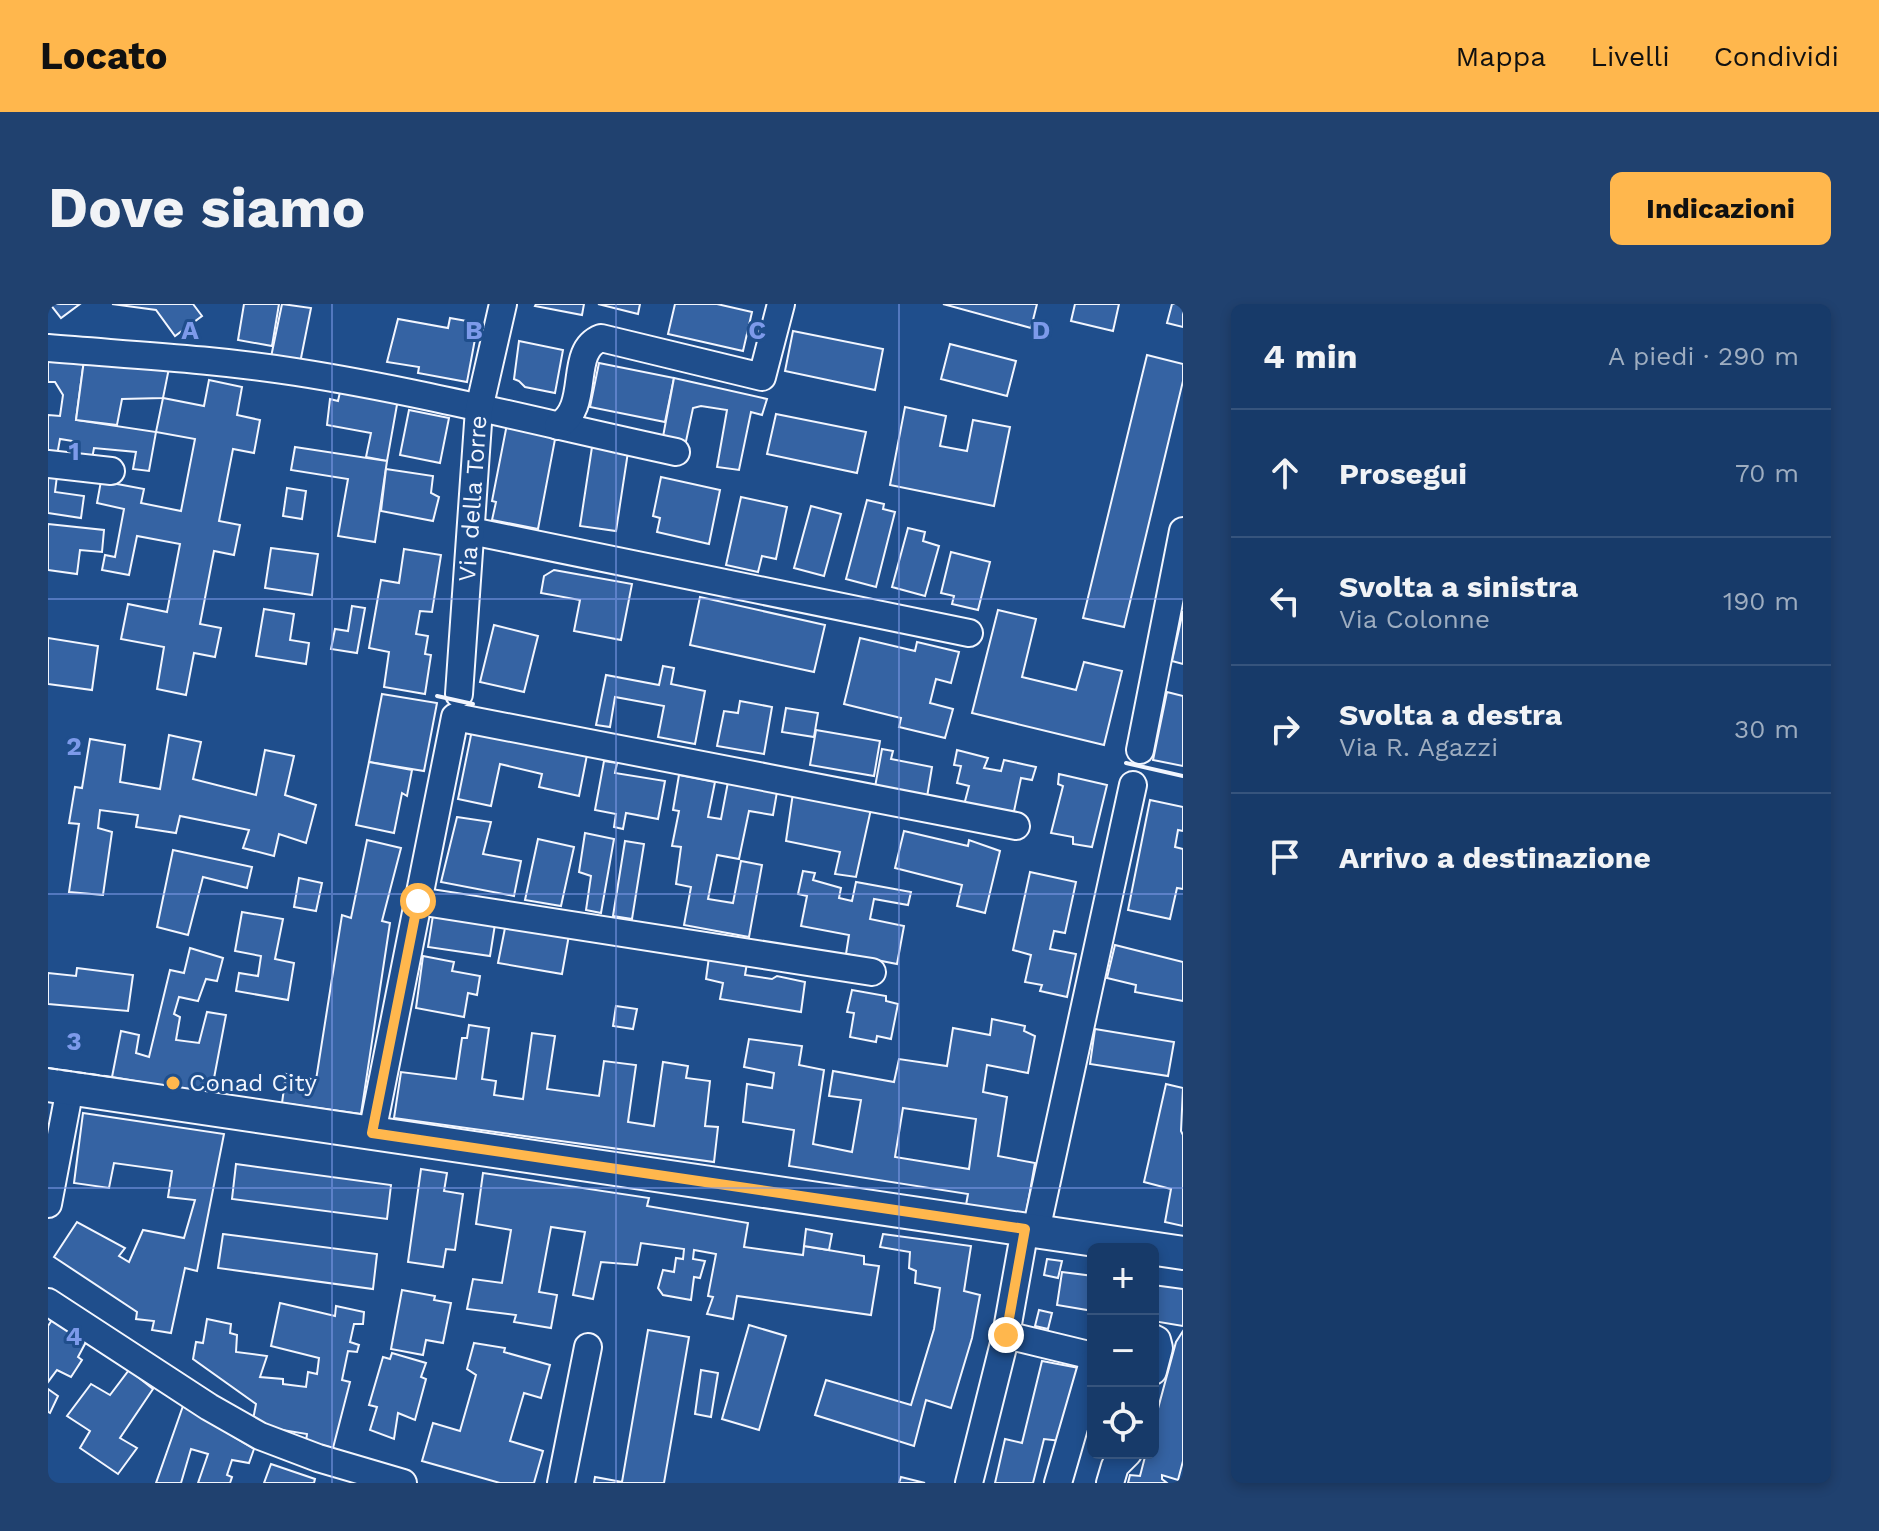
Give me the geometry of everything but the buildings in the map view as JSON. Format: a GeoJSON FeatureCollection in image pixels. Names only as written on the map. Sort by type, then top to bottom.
{"type":"FeatureCollection","features":[{"type":"Feature","properties":{"kind":"main road"},"geometry":{"type":"LineString","coordinates":[[59,1087],[1183,1253]]}},
{"type":"Feature","properties":{"kind":"street","name":"Via della Torre"},"geometry":{"type":"LineString","coordinates":[[372,1133],[457,705],[479,409],[503,304]]}},
{"type":"Feature","properties":{"kind":"street"},"geometry":{"type":"LineString","coordinates":[[558,426],[573,414],[585,351],[591,342],[601,338],[762,377],[781,304]]}},
{"type":"Feature","properties":{"kind":"street"},"geometry":{"type":"LineString","coordinates":[[48,348],[296,372],[676,452]]}},
{"type":"Feature","properties":{"kind":"street"},"geometry":{"type":"LineString","coordinates":[[48,464],[111,471]]}},
{"type":"Feature","properties":{"kind":"street"},"geometry":{"type":"LineString","coordinates":[[471,531],[969,633]]}},
{"type":"Feature","properties":{"kind":"street"},"geometry":{"type":"LineString","coordinates":[[1140,750],[1183,531]]}},
{"type":"Feature","properties":{"kind":"street"},"geometry":{"type":"LineString","coordinates":[[457,705],[1016,826]]}},
{"type":"Feature","properties":{"kind":"street"},"geometry":{"type":"LineString","coordinates":[[969,1483],[1133,785]]}},
{"type":"Feature","properties":{"kind":"street"},"geometry":{"type":"LineString","coordinates":[[418,901],[872,972]]}},
{"type":"Feature","properties":{"kind":"street"},"geometry":{"type":"LineString","coordinates":[[48,1204],[59,1087]]}},
{"type":"Feature","properties":{"kind":"street"},"geometry":{"type":"LineString","coordinates":[[48,1302],[209,1407],[260,1436],[395,1482]]}},
{"type":"Feature","properties":{"kind":"street"},"geometry":{"type":"LineString","coordinates":[[1006,1335],[1087,1355]]}},
{"type":"Feature","properties":{"kind":"street"},"geometry":{"type":"LineString","coordinates":[[561,1483],[588,1347]]}},
{"type":"Feature","properties":{"kind":"street"},"geometry":{"type":"LineString","coordinates":[[1058,1483],[1087,1383]]}},
{"type":"Feature","properties":{"kind":"street"},"geometry":{"type":"LineString","coordinates":[[1110,1483],[1115,1466],[1122,1459]]}},
{"type":"Feature","properties":{"kind":"fence"},"geometry":{"type":"LineString","coordinates":[[48,1068],[112,1077]]}},
{"type":"Feature","properties":{"kind":"wall"},"geometry":{"type":"LineString","coordinates":[[437,696],[473,704]]}},
{"type":"Feature","properties":{"kind":"wall"},"geometry":{"type":"LineString","coordinates":[[1126,763],[1183,776]]}},
{"type":"Feature","properties":{"kind":"place","name":"Conad City"},"geometry":{"type":"Point","coordinates":[173,1083]}},
{"type":"Feature","properties":{"kind":"route"},"geometry":{"type":"LineString","coordinates":[[418,901],[372,1133],[1025,1229],[1006,1335]]}}]}
